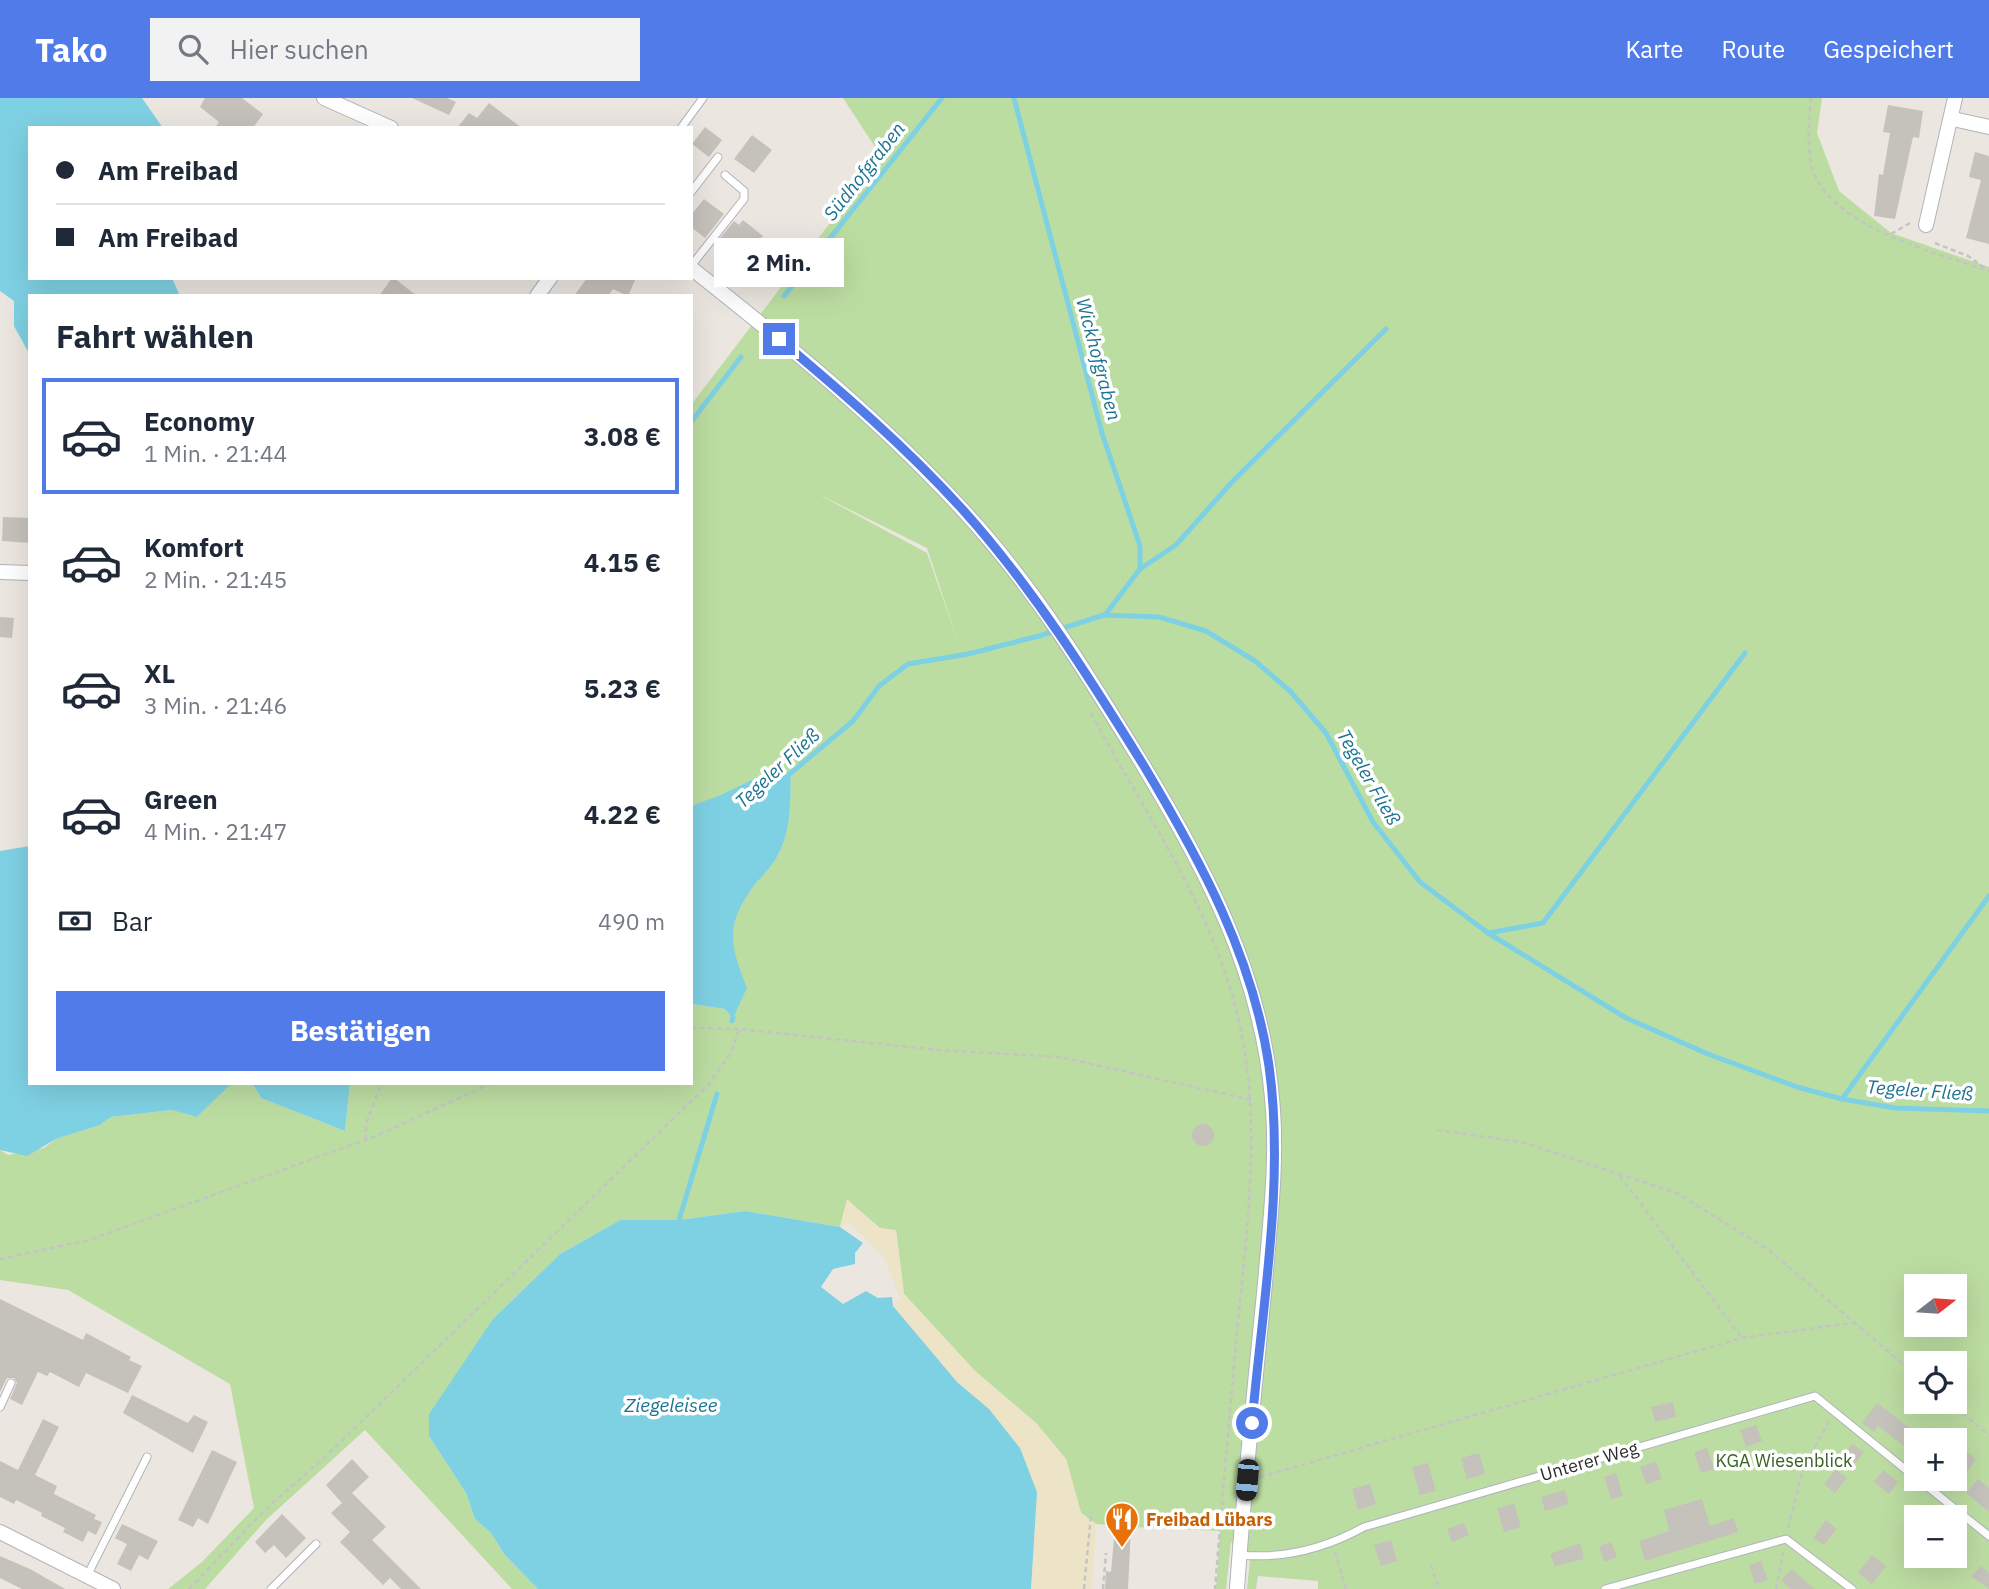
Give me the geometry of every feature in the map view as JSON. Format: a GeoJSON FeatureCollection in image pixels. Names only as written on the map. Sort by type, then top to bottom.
{"type":"FeatureCollection","features":[{"type":"Feature","properties":{"kind":"street"},"geometry":{"type":"LineString","coordinates":[[324,98],[387,126]]}},
{"type":"Feature","properties":{"kind":"street"},"geometry":{"type":"LineString","coordinates":[[1925,227],[1955,98]]}},
{"type":"Feature","properties":{"kind":"street"},"geometry":{"type":"LineString","coordinates":[[1952,119],[1989,127]]}},
{"type":"Feature","properties":{"kind":"street"},"geometry":{"type":"LineString","coordinates":[[693,269],[862,408],[962,509],[1070,647],[1174,817],[1233,930],[1251,986],[1269,1063],[1273,1105],[1272,1198],[1237,1589]]}},
{"type":"Feature","properties":{"kind":"street"},"geometry":{"type":"LineString","coordinates":[[0,572],[28,573]]}},
{"type":"Feature","properties":{"kind":"street"},"geometry":{"type":"LineString","coordinates":[[0,1532],[113,1589]]}},
{"type":"Feature","properties":{"kind":"lane"},"geometry":{"type":"LineString","coordinates":[[682,126],[703,98]]}},
{"type":"Feature","properties":{"kind":"lane"},"geometry":{"type":"LineString","coordinates":[[693,189],[718,157]]}},
{"type":"Feature","properties":{"kind":"lane"},"geometry":{"type":"LineString","coordinates":[[693,264],[744,199],[744,191],[725,175]]}},
{"type":"Feature","properties":{"kind":"lane"},"geometry":{"type":"LineString","coordinates":[[0,1407],[11,1383]]}},
{"type":"Feature","properties":{"kind":"lane","name":"Unterer Weg"},"geometry":{"type":"LineString","coordinates":[[1240,1555],[1262,1557],[1333,1544],[1364,1527],[1815,1396],[1904,1468]]}},
{"type":"Feature","properties":{"kind":"lane"},"geometry":{"type":"LineString","coordinates":[[87,1576],[147,1457]]}},
{"type":"Feature","properties":{"kind":"lane","name":"Unterer Weg"},"geometry":{"type":"LineString","coordinates":[[1933,1491],[1989,1536]]}},
{"type":"Feature","properties":{"kind":"lane"},"geometry":{"type":"LineString","coordinates":[[1605,1589],[1786,1539],[1852,1589]]}},
{"type":"Feature","properties":{"kind":"lane"},"geometry":{"type":"LineString","coordinates":[[271,1589],[316,1544]]}},
{"type":"Feature","properties":{"kind":"path"},"geometry":{"type":"LineString","coordinates":[[1811,98],[1808,129],[1815,177],[1838,207],[1890,235],[1989,271],[1968,256],[1935,243]]}},
{"type":"Feature","properties":{"kind":"path"},"geometry":{"type":"LineString","coordinates":[[1890,235],[1925,227],[1935,243],[1935,253]]}},
{"type":"Feature","properties":{"kind":"path"},"geometry":{"type":"LineString","coordinates":[[1086,703],[1123,773],[1174,854],[1212,934],[1235,1005],[1252,1100],[1250,1201],[1215,1589]]}},
{"type":"Feature","properties":{"kind":"path"},"geometry":{"type":"LineString","coordinates":[[693,1028],[739,1029],[938,1050],[1060,1057],[1252,1100]]}},
{"type":"Feature","properties":{"kind":"path"},"geometry":{"type":"LineString","coordinates":[[189,1589],[267,1508],[344,1439],[709,1084],[732,1051],[739,1029]]}},
{"type":"Feature","properties":{"kind":"path"},"geometry":{"type":"LineString","coordinates":[[0,1259],[89,1240],[366,1140],[488,1085]]}},
{"type":"Feature","properties":{"kind":"path"},"geometry":{"type":"LineString","coordinates":[[366,1140],[366,1124],[380,1087]]}},
{"type":"Feature","properties":{"kind":"path"},"geometry":{"type":"LineString","coordinates":[[1437,1130],[1522,1142],[1677,1193],[1770,1251],[1904,1365]]}},
{"type":"Feature","properties":{"kind":"path"},"geometry":{"type":"LineString","coordinates":[[1620,1175],[1742,1338]]}},
{"type":"Feature","properties":{"kind":"path"},"geometry":{"type":"LineString","coordinates":[[1247,1480],[1742,1338],[1852,1323]]}},
{"type":"Feature","properties":{"kind":"path"},"geometry":{"type":"LineString","coordinates":[[1776,1589],[1803,1469],[1835,1413]]}},
{"type":"Feature","properties":{"kind":"path"},"geometry":{"type":"LineString","coordinates":[[1964,1414],[1989,1434]]}},
{"type":"Feature","properties":{"kind":"path"},"geometry":{"type":"LineString","coordinates":[[1084,1589],[1091,1514]]}},
{"type":"Feature","properties":{"kind":"path"},"geometry":{"type":"LineString","coordinates":[[1333,1544],[1346,1589]]}},
{"type":"Feature","properties":{"kind":"path"},"geometry":{"type":"LineString","coordinates":[[1103,1589],[1106,1553]]}},
{"type":"Feature","properties":{"kind":"path"},"geometry":{"type":"LineString","coordinates":[[1431,1565],[1437,1584],[1442,1583]]}},
{"type":"Feature","properties":{"kind":"green space","name":"KGA Wiesenblick"},"geometry":{"type":"Polygon","coordinates":[[[843,98],[1822,98],[1817,133],[1839,191],[1891,233],[1989,267],[1989,1589],[1318,1589],[1318,1581],[1258,1576],[1256,1589],[1247,1589],[1250,1560],[1231,1542],[1226,1589],[1216,1589],[1220,1531],[1132,1527],[1132,1507],[1117,1506],[1115,1526],[1096,1524],[1081,1513],[1066,1459],[1036,1423],[975,1371],[904,1294],[896,1231],[880,1228],[847,1200],[840,1227],[745,1211],[679,1220],[620,1220],[560,1254],[493,1319],[429,1436],[466,1493],[475,1519],[491,1533],[504,1554],[538,1589],[512,1589],[365,1430],[266,1520],[205,1589],[168,1589],[202,1562],[254,1508],[230,1384],[68,1290],[0,1280],[0,1150],[8,1155],[44,1148],[56,1139],[100,1125],[111,1117],[173,1110],[197,1117],[230,1085],[253,1085],[261,1098],[345,1131],[350,1085],[693,1085],[693,1004],[725,1009],[733,1017],[746,989],[733,946],[734,922],[746,897],[774,861],[783,843],[790,814],[791,773],[693,805],[693,402],[881,156],[843,98]],[[816,493],[927,553],[958,642],[927,548],[816,493]]]}},
{"type":"Feature","properties":{"kind":"sand"},"geometry":{"type":"Polygon","coordinates":[[[847,1199],[879,1228],[896,1230],[904,1294],[975,1371],[1036,1423],[1066,1459],[1081,1513],[1096,1524],[1092,1589],[1031,1589],[1037,1492],[989,1409],[957,1382],[893,1306],[900,1299],[885,1259],[849,1223],[840,1227],[847,1199]]]}},
{"type":"Feature","properties":{"kind":"water"},"geometry":{"type":"Polygon","coordinates":[[[0,98],[142,98],[162,126],[28,126],[28,280],[173,280],[179,294],[28,294],[28,351],[14,326],[14,301],[0,291],[0,98]]]}},
{"type":"Feature","properties":{"kind":"water"},"geometry":{"type":"Polygon","coordinates":[[[772,770],[791,773],[788,824],[783,843],[769,869],[746,897],[735,922],[733,934],[736,958],[747,988],[733,1018],[725,1009],[693,1004],[693,805],[772,770]]]}},
{"type":"Feature","properties":{"kind":"water"},"geometry":{"type":"Polygon","coordinates":[[[28,846],[28,1085],[230,1085],[197,1117],[172,1110],[111,1117],[100,1125],[56,1139],[27,1156],[0,1150],[0,851],[28,846]]]}},
{"type":"Feature","properties":{"kind":"water"},"geometry":{"type":"Polygon","coordinates":[[[253,1085],[350,1085],[345,1131],[261,1098],[253,1085]]]}},
{"type":"Feature","properties":{"kind":"water","name":"Ziegeleisee"},"geometry":{"type":"Polygon","coordinates":[[[745,1211],[840,1227],[863,1243],[855,1253],[855,1264],[833,1269],[821,1287],[843,1304],[866,1291],[878,1298],[892,1297],[893,1306],[957,1382],[989,1409],[1020,1448],[1037,1492],[1031,1589],[538,1589],[504,1554],[491,1533],[475,1519],[466,1493],[429,1436],[429,1414],[493,1319],[560,1254],[620,1220],[679,1220],[745,1211]]]}},
{"type":"Feature","properties":{"kind":"building"},"geometry":{"type":"Polygon","coordinates":[[[205,98],[242,98],[263,114],[254,126],[216,126],[219,122],[200,107],[205,98]]]}},
{"type":"Feature","properties":{"kind":"building"},"geometry":{"type":"Polygon","coordinates":[[[412,98],[447,98],[456,102],[449,115],[412,98]]]}},
{"type":"Feature","properties":{"kind":"building"},"geometry":{"type":"Polygon","coordinates":[[[489,103],[519,126],[459,126],[469,113],[477,118],[489,103]]]}},
{"type":"Feature","properties":{"kind":"building"},"geometry":{"type":"Polygon","coordinates":[[[1888,105],[1923,111],[1919,138],[1913,137],[1895,219],[1874,216],[1879,174],[1883,175],[1890,133],[1883,132],[1888,105]]]}},
{"type":"Feature","properties":{"kind":"building"},"geometry":{"type":"Polygon","coordinates":[[[705,127],[722,140],[709,157],[693,143],[705,127]]]}},
{"type":"Feature","properties":{"kind":"building"},"geometry":{"type":"Polygon","coordinates":[[[752,135],[772,150],[754,173],[734,159],[752,135]]]}},
{"type":"Feature","properties":{"kind":"building"},"geometry":{"type":"Polygon","coordinates":[[[1975,152],[1989,156],[1989,244],[1966,238],[1981,180],[1969,177],[1975,152]]]}},
{"type":"Feature","properties":{"kind":"building"},"geometry":{"type":"Polygon","coordinates":[[[704,199],[724,214],[705,238],[693,229],[693,213],[704,199]]]}},
{"type":"Feature","properties":{"kind":"building"},"geometry":{"type":"Polygon","coordinates":[[[743,220],[763,236],[743,262],[717,242],[734,221],[739,225],[743,220]]]}},
{"type":"Feature","properties":{"kind":"building"},"geometry":{"type":"Polygon","coordinates":[[[391,280],[397,280],[414,294],[380,294],[391,280]]]}},
{"type":"Feature","properties":{"kind":"building"},"geometry":{"type":"Polygon","coordinates":[[[586,280],[635,280],[629,294],[613,289],[609,294],[575,294],[586,280]]]}},
{"type":"Feature","properties":{"kind":"building"},"geometry":{"type":"Polygon","coordinates":[[[3,517],[28,518],[28,543],[2,541],[3,517]]]}},
{"type":"Feature","properties":{"kind":"building"},"geometry":{"type":"Polygon","coordinates":[[[0,617],[14,618],[12,638],[0,637],[0,617]]]}},
{"type":"Feature","properties":{"kind":"building"},"geometry":{"type":"Polygon","coordinates":[[[1203,1124],[1211,1127],[1214,1135],[1211,1143],[1203,1146],[1195,1143],[1192,1135],[1195,1127],[1203,1124]]]}},
{"type":"Feature","properties":{"kind":"building"},"geometry":{"type":"Polygon","coordinates":[[[0,1299],[83,1340],[86,1333],[131,1357],[129,1360],[142,1366],[128,1393],[86,1373],[79,1387],[50,1372],[47,1376],[38,1372],[22,1405],[10,1399],[17,1383],[14,1378],[7,1378],[0,1392],[0,1299]]]}},
{"type":"Feature","properties":{"kind":"building"},"geometry":{"type":"Polygon","coordinates":[[[132,1395],[188,1423],[194,1415],[208,1422],[193,1453],[123,1413],[132,1395]]]}},
{"type":"Feature","properties":{"kind":"building"},"geometry":{"type":"Polygon","coordinates":[[[1673,1402],[1676,1417],[1655,1422],[1651,1407],[1673,1402]]]}},
{"type":"Feature","properties":{"kind":"building"},"geometry":{"type":"Polygon","coordinates":[[[1877,1403],[1910,1428],[1904,1428],[1904,1446],[1878,1426],[1874,1432],[1862,1423],[1877,1403]]]}},
{"type":"Feature","properties":{"kind":"building"},"geometry":{"type":"Polygon","coordinates":[[[43,1419],[59,1427],[35,1475],[57,1486],[54,1494],[96,1515],[94,1519],[102,1522],[96,1535],[88,1531],[83,1542],[63,1532],[65,1528],[41,1516],[42,1513],[16,1500],[14,1504],[0,1497],[0,1461],[18,1470],[43,1419]]]}},
{"type":"Feature","properties":{"kind":"building"},"geometry":{"type":"Polygon","coordinates":[[[1756,1425],[1762,1441],[1746,1447],[1740,1430],[1756,1425]]]}},
{"type":"Feature","properties":{"kind":"building"},"geometry":{"type":"Polygon","coordinates":[[[1852,1444],[1864,1452],[1854,1465],[1843,1457],[1852,1444]]]}},
{"type":"Feature","properties":{"kind":"building"},"geometry":{"type":"Polygon","coordinates":[[[1707,1448],[1714,1469],[1701,1473],[1694,1452],[1707,1448]]]}},
{"type":"Feature","properties":{"kind":"building"},"geometry":{"type":"Polygon","coordinates":[[[212,1450],[237,1462],[208,1524],[198,1518],[193,1527],[178,1520],[212,1450]]]}},
{"type":"Feature","properties":{"kind":"building"},"geometry":{"type":"Polygon","coordinates":[[[1967,1452],[1976,1459],[1967,1470],[1967,1452]]]}},
{"type":"Feature","properties":{"kind":"building"},"geometry":{"type":"Polygon","coordinates":[[[1479,1453],[1485,1474],[1467,1479],[1461,1458],[1479,1453]]]}},
{"type":"Feature","properties":{"kind":"building"},"geometry":{"type":"Polygon","coordinates":[[[352,1459],[369,1477],[352,1493],[386,1527],[372,1540],[421,1589],[401,1589],[390,1578],[383,1585],[340,1542],[350,1532],[331,1513],[342,1503],[326,1485],[352,1459]]]}},
{"type":"Feature","properties":{"kind":"building"},"geometry":{"type":"Polygon","coordinates":[[[1656,1461],[1662,1479],[1646,1484],[1640,1467],[1656,1461]]]}},
{"type":"Feature","properties":{"kind":"building"},"geometry":{"type":"Polygon","coordinates":[[[1428,1463],[1436,1491],[1420,1495],[1412,1467],[1428,1463]]]}},
{"type":"Feature","properties":{"kind":"building"},"geometry":{"type":"Polygon","coordinates":[[[1836,1469],[1847,1478],[1835,1493],[1824,1484],[1836,1469]]]}},
{"type":"Feature","properties":{"kind":"building"},"geometry":{"type":"Polygon","coordinates":[[[1883,1470],[1898,1482],[1889,1494],[1874,1482],[1883,1470]]]}},
{"type":"Feature","properties":{"kind":"building"},"geometry":{"type":"Polygon","coordinates":[[[1616,1473],[1623,1496],[1611,1499],[1604,1477],[1616,1473]]]}},
{"type":"Feature","properties":{"kind":"building"},"geometry":{"type":"Polygon","coordinates":[[[1978,1479],[1989,1488],[1989,1512],[1966,1493],[1978,1479]]]}},
{"type":"Feature","properties":{"kind":"building"},"geometry":{"type":"Polygon","coordinates":[[[1370,1484],[1376,1504],[1358,1510],[1352,1489],[1370,1484]]]}},
{"type":"Feature","properties":{"kind":"building"},"geometry":{"type":"Polygon","coordinates":[[[1565,1490],[1569,1504],[1545,1511],[1541,1497],[1565,1490]]]}},
{"type":"Feature","properties":{"kind":"building"},"geometry":{"type":"Polygon","coordinates":[[[1702,1499],[1710,1526],[1734,1518],[1738,1532],[1645,1561],[1639,1541],[1669,1531],[1664,1510],[1702,1499]]]}},
{"type":"Feature","properties":{"kind":"building"},"geometry":{"type":"Polygon","coordinates":[[[1514,1504],[1521,1527],[1504,1532],[1497,1508],[1514,1504]]]}},
{"type":"Feature","properties":{"kind":"building","name":"Freibad Lübars"},"geometry":{"type":"Polygon","coordinates":[[[1117,1506],[1132,1507],[1128,1589],[1105,1589],[1106,1571],[1111,1572],[1117,1506]]]}},
{"type":"Feature","properties":{"kind":"building"},"geometry":{"type":"Polygon","coordinates":[[[282,1514],[306,1538],[286,1558],[274,1545],[265,1553],[255,1542],[282,1514]]]}},
{"type":"Feature","properties":{"kind":"building"},"geometry":{"type":"Polygon","coordinates":[[[1826,1520],[1837,1529],[1824,1545],[1813,1538],[1826,1520]]]}},
{"type":"Feature","properties":{"kind":"building"},"geometry":{"type":"Polygon","coordinates":[[[1464,1523],[1469,1535],[1452,1542],[1447,1529],[1464,1523]]]}},
{"type":"Feature","properties":{"kind":"building"},"geometry":{"type":"Polygon","coordinates":[[[122,1524],[158,1541],[148,1560],[139,1555],[131,1571],[117,1564],[127,1544],[115,1538],[122,1524]]]}},
{"type":"Feature","properties":{"kind":"building"},"geometry":{"type":"Polygon","coordinates":[[[1391,1540],[1397,1561],[1381,1566],[1374,1545],[1391,1540]]]}},
{"type":"Feature","properties":{"kind":"building"},"geometry":{"type":"Polygon","coordinates":[[[1611,1542],[1617,1557],[1604,1562],[1599,1546],[1611,1542]]]}},
{"type":"Feature","properties":{"kind":"building"},"geometry":{"type":"Polygon","coordinates":[[[1580,1543],[1584,1559],[1555,1566],[1550,1554],[1580,1543]]]}},
{"type":"Feature","properties":{"kind":"building"},"geometry":{"type":"Polygon","coordinates":[[[1872,1555],[1886,1566],[1872,1584],[1858,1573],[1872,1555]]]}},
{"type":"Feature","properties":{"kind":"building"},"geometry":{"type":"Polygon","coordinates":[[[0,1556],[65,1589],[22,1589],[0,1578],[0,1556]]]}},
{"type":"Feature","properties":{"kind":"building"},"geometry":{"type":"Polygon","coordinates":[[[1761,1561],[1768,1580],[1755,1584],[1749,1565],[1761,1561]]]}},
{"type":"Feature","properties":{"kind":"building"},"geometry":{"type":"Polygon","coordinates":[[[1981,1566],[1989,1573],[1989,1589],[1971,1576],[1981,1566]]]}},
{"type":"Feature","properties":{"kind":"building"},"geometry":{"type":"Polygon","coordinates":[[[1792,1569],[1814,1589],[1790,1589],[1781,1580],[1792,1569]]]}},
{"type":"Feature","properties":{"kind":"waterway","name":"Südhofgraben"},"geometry":{"type":"LineString","coordinates":[[784,296],[942,98]]}},
{"type":"Feature","properties":{"kind":"waterway","name":"Wickhofgraben"},"geometry":{"type":"LineString","coordinates":[[1014,98],[1102,433],[1140,546],[1140,569],[1105,615]]}},
{"type":"Feature","properties":{"kind":"waterway"},"geometry":{"type":"LineString","coordinates":[[1140,569],[1176,545],[1232,482],[1386,329]]}},
{"type":"Feature","properties":{"kind":"waterway","name":"Südhofgraben"},"geometry":{"type":"LineString","coordinates":[[693,419],[741,357]]}},
{"type":"Feature","properties":{"kind":"waterway","name":"Tegeler Fließ"},"geometry":{"type":"LineString","coordinates":[[786,777],[853,721],[879,686],[908,664],[968,654],[1039,636],[1104,615],[1159,617],[1206,631],[1255,661],[1290,691],[1326,733],[1373,822],[1420,882],[1488,933],[1626,1018],[1708,1054],[1797,1087],[1842,1099],[1895,1108],[1989,1111]]}},
{"type":"Feature","properties":{"kind":"waterway"},"geometry":{"type":"LineString","coordinates":[[1488,933],[1543,923],[1745,653]]}},
{"type":"Feature","properties":{"kind":"waterway"},"geometry":{"type":"LineString","coordinates":[[1842,1099],[1989,896]]}},
{"type":"Feature","properties":{"kind":"waterway"},"geometry":{"type":"LineString","coordinates":[[679,1220],[717,1094]]}},
{"type":"Feature","properties":{"kind":"place","name":"Freibad Lübars"},"geometry":{"type":"Point","coordinates":[1122,1549]}},
{"type":"Feature","properties":{"kind":"route"},"geometry":{"type":"LineString","coordinates":[[779,339],[862,408],[962,509],[1003,558],[1070,647],[1174,817],[1233,930],[1251,986],[1269,1063],[1273,1105],[1272,1198],[1252,1423]]}}]}
